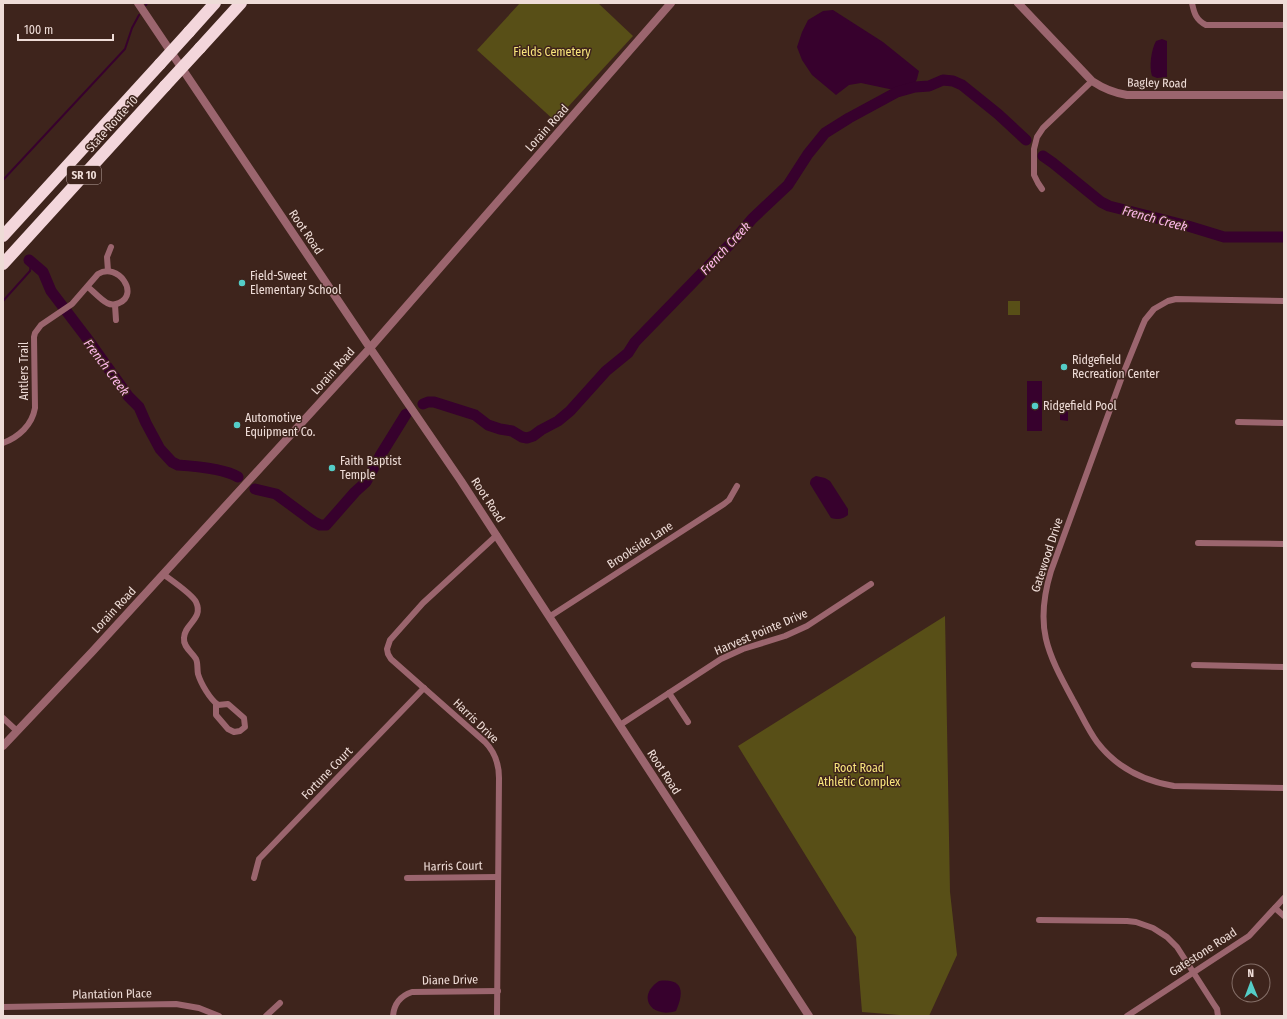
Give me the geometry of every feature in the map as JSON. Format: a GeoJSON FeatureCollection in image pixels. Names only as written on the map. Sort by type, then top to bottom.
{"type":"FeatureCollection","features":[{"type":"Feature","properties":{"kind":"highway","name":"State Route 10"},"geometry":{"type":"LineString","coordinates":[[3,236],[216,3]]}},
{"type":"Feature","properties":{"kind":"highway","name":"State Route 10"},"geometry":{"type":"LineString","coordinates":[[3,264],[241,3]]}},
{"type":"Feature","properties":{"kind":"street","name":"Root Road"},"geometry":{"type":"LineString","coordinates":[[138,3],[370,348],[462,481],[809,1016]]}},
{"type":"Feature","properties":{"kind":"street","name":"Lorain Road"},"geometry":{"type":"LineString","coordinates":[[3,746],[92,652],[370,348],[671,3]]}},
{"type":"Feature","properties":{"kind":"street","name":"Bagley Road"},"geometry":{"type":"LineString","coordinates":[[1018,3],[1092,81],[1111,92],[1127,95],[1284,95]]}},
{"type":"Feature","properties":{"kind":"street"},"geometry":{"type":"LineString","coordinates":[[1192,3],[1196,17],[1206,25],[1284,26]]}},
{"type":"Feature","properties":{"kind":"street"},"geometry":{"type":"LineString","coordinates":[[1042,189],[1034,175],[1034,149],[1037,137],[1043,128],[1092,81]]}},
{"type":"Feature","properties":{"kind":"street"},"geometry":{"type":"LineString","coordinates":[[88,287],[106,303],[115,305],[120,303],[127,296],[127,286],[125,282],[116,274],[108,271],[107,257],[111,248]]}},
{"type":"Feature","properties":{"kind":"street","name":"Antlers Trail"},"geometry":{"type":"LineString","coordinates":[[3,443],[16,437],[31,421],[33,415],[35,408],[35,333],[41,326],[72,304],[98,274],[108,271]]}},
{"type":"Feature","properties":{"kind":"street","name":"Gatewood Drive"},"geometry":{"type":"LineString","coordinates":[[1284,301],[1176,299],[1162,304],[1154,309],[1150,314],[1142,327],[1123,374],[1053,564],[1045,595],[1043,612],[1045,636],[1057,671],[1097,742],[1107,754],[1120,765],[1147,779],[1174,786],[1284,788]]}},
{"type":"Feature","properties":{"kind":"street"},"geometry":{"type":"LineString","coordinates":[[115,305],[116,320]]}},
{"type":"Feature","properties":{"kind":"street"},"geometry":{"type":"LineString","coordinates":[[1238,422],[1284,423]]}},
{"type":"Feature","properties":{"kind":"street","name":"Brookside Lane"},"geometry":{"type":"LineString","coordinates":[[549,617],[724,504],[729,500],[737,486]]}},
{"type":"Feature","properties":{"kind":"street","name":"Harris Drive"},"geometry":{"type":"LineString","coordinates":[[497,535],[423,603],[389,642],[388,651],[391,659],[486,742],[495,757],[499,771],[497,1016]]}},
{"type":"Feature","properties":{"kind":"street"},"geometry":{"type":"LineString","coordinates":[[1198,543],[1284,544]]}},
{"type":"Feature","properties":{"kind":"street"},"geometry":{"type":"LineString","coordinates":[[163,574],[193,598],[197,603],[197,615],[184,635],[187,649],[196,660],[198,674],[213,702],[218,705],[228,704],[244,718],[244,727],[240,731],[234,732],[228,729],[216,715],[216,704]]}},
{"type":"Feature","properties":{"kind":"street","name":"Harvest Pointe Drive"},"geometry":{"type":"LineString","coordinates":[[620,725],[716,662],[754,645],[785,636],[807,626],[871,584]]}},
{"type":"Feature","properties":{"kind":"street"},"geometry":{"type":"LineString","coordinates":[[1194,665],[1284,666]]}},
{"type":"Feature","properties":{"kind":"street","name":"Fortune Court"},"geometry":{"type":"LineString","coordinates":[[254,878],[259,859],[424,688]]}},
{"type":"Feature","properties":{"kind":"street"},"geometry":{"type":"LineString","coordinates":[[669,693],[688,722]]}},
{"type":"Feature","properties":{"kind":"street"},"geometry":{"type":"LineString","coordinates":[[3,718],[17,731]]}},
{"type":"Feature","properties":{"kind":"street","name":"Harris Court"},"geometry":{"type":"LineString","coordinates":[[408,878],[498,877]]}},
{"type":"Feature","properties":{"kind":"street","name":"Gatestone Road"},"geometry":{"type":"LineString","coordinates":[[1127,1016],[1249,936],[1284,898]]}},
{"type":"Feature","properties":{"kind":"street"},"geometry":{"type":"LineString","coordinates":[[1275,908],[1284,916]]}},
{"type":"Feature","properties":{"kind":"street"},"geometry":{"type":"LineString","coordinates":[[1039,920],[1126,921],[1149,926],[1163,934],[1183,955],[1214,1003],[1218,1016]]}},
{"type":"Feature","properties":{"kind":"street","name":"Diane Drive"},"geometry":{"type":"LineString","coordinates":[[394,1016],[395,1007],[399,1000],[404,995],[412,992],[498,991]]}},
{"type":"Feature","properties":{"kind":"street"},"geometry":{"type":"LineString","coordinates":[[266,1016],[280,1003]]}},
{"type":"Feature","properties":{"kind":"street","name":"Plantation Place"},"geometry":{"type":"LineString","coordinates":[[3,1007],[176,1004],[200,1008],[219,1016]]}},
{"type":"Feature","properties":{"kind":"green space","name":"Fields Cemetery"},"geometry":{"type":"Polygon","coordinates":[[[520,3],[598,3],[633,36],[555,121],[477,50],[520,3]]]}},
{"type":"Feature","properties":{"kind":"green space"},"geometry":{"type":"Polygon","coordinates":[[[1008,301],[1020,301],[1020,315],[1008,315],[1008,301]]]}},
{"type":"Feature","properties":{"kind":"green space","name":"Root Road Athletic Complex"},"geometry":{"type":"Polygon","coordinates":[[[945,616],[950,892],[957,955],[929,1016],[862,1012],[856,937],[738,746],[945,616]]]}},
{"type":"Feature","properties":{"kind":"shaded area"},"geometry":{"type":"Polygon","coordinates":[[[833,10],[883,42],[919,71],[914,85],[894,90],[861,83],[849,85],[836,95],[812,75],[802,60],[797,47],[808,20],[823,11],[833,10]]]}},
{"type":"Feature","properties":{"kind":"shaded area"},"geometry":{"type":"Polygon","coordinates":[[[1162,39],[1167,41],[1167,77],[1157,78],[1152,76],[1151,58],[1156,41],[1162,39]]]}},
{"type":"Feature","properties":{"kind":"shaded area","name":"Ridgefield Pool"},"geometry":{"type":"Polygon","coordinates":[[[1027,381],[1042,381],[1042,431],[1027,431],[1027,381]]]}},
{"type":"Feature","properties":{"kind":"shaded area","name":"Ridgefield Pool"},"geometry":{"type":"Polygon","coordinates":[[[1060,407],[1068,407],[1068,421],[1060,420],[1060,407]]]}},
{"type":"Feature","properties":{"kind":"shaded area"},"geometry":{"type":"Polygon","coordinates":[[[816,476],[830,481],[848,509],[848,515],[840,519],[831,518],[810,484],[810,481],[816,476]]]}},
{"type":"Feature","properties":{"kind":"shaded area"},"geometry":{"type":"Polygon","coordinates":[[[659,981],[673,982],[680,988],[681,993],[676,1011],[667,1013],[660,1012],[650,1005],[648,993],[659,981]]]}},
{"type":"Feature","properties":{"kind":"waterway","name":"French Creek"},"geometry":{"type":"LineString","coordinates":[[3,180],[125,49],[132,28],[139,15]]}},
{"type":"Feature","properties":{"kind":"waterway","name":"French Creek"},"geometry":{"type":"LineString","coordinates":[[423,404],[434,402],[475,415],[488,425],[512,431],[522,437],[527,438],[558,421],[570,411],[606,371],[628,353],[635,342],[736,238],[752,219],[788,185],[808,154],[825,133],[897,92],[915,87],[929,86],[943,80],[953,81],[962,85],[998,114],[1026,140]]}},
{"type":"Feature","properties":{"kind":"waterway","name":"French Creek"},"geometry":{"type":"LineString","coordinates":[[1043,156],[1101,202],[1109,206],[1188,226],[1224,237],[1284,237]]}},
{"type":"Feature","properties":{"kind":"waterway","name":"French Creek"},"geometry":{"type":"LineString","coordinates":[[3,301],[30,271],[31,264],[29,260]]}},
{"type":"Feature","properties":{"kind":"waterway","name":"French Creek"},"geometry":{"type":"LineString","coordinates":[[29,260],[43,272],[51,291],[128,396],[139,407],[160,449],[172,462],[178,465],[217,470],[238,477]]}},
{"type":"Feature","properties":{"kind":"waterway","name":"French Creek"},"geometry":{"type":"LineString","coordinates":[[255,489],[276,494],[314,522],[320,525],[326,525],[355,492],[366,482],[406,414]]}},
{"type":"Feature","properties":{"kind":"place","name":"Field-Sweet Elementary School"},"geometry":{"type":"Point","coordinates":[242,283]}},
{"type":"Feature","properties":{"kind":"place","name":"Ridgefield Recreation Center"},"geometry":{"type":"Point","coordinates":[1064,367]}},
{"type":"Feature","properties":{"kind":"place","name":"Ridgefield Pool"},"geometry":{"type":"Point","coordinates":[1035,406]}},
{"type":"Feature","properties":{"kind":"place","name":"Automotive Equipment Co."},"geometry":{"type":"Point","coordinates":[237,425]}},
{"type":"Feature","properties":{"kind":"place","name":"Faith Baptist Temple"},"geometry":{"type":"Point","coordinates":[332,468]}}]}
